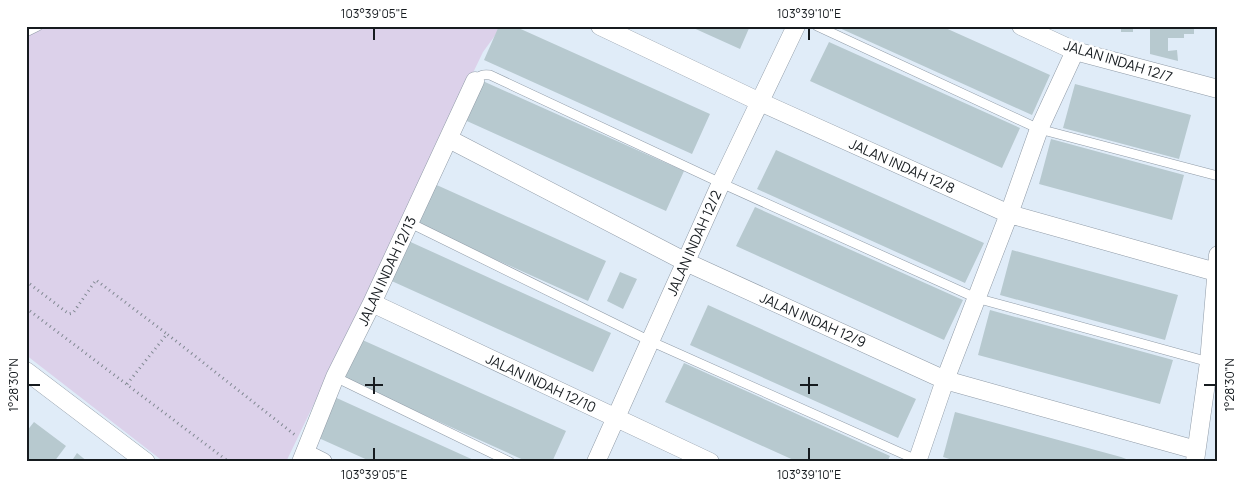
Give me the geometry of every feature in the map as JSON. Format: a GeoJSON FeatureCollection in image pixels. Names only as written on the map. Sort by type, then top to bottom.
{"type":"FeatureCollection","features":[{"type":"Feature","properties":{"kind":"street","name":"JALAN INDAH 12/8"},"geometry":{"type":"LineString","coordinates":[[600,26],[760,102],[1009,214],[1216,272]]}},
{"type":"Feature","properties":{"kind":"street","name":"JALAN INDAH 12/2"},"geometry":{"type":"LineString","coordinates":[[596,462],[720,183],[796,26]]}},
{"type":"Feature","properties":{"kind":"street","name":"JALAN INDAH 12/7"},"geometry":{"type":"LineString","coordinates":[[1021,26],[1054,33],[1075,51],[1218,89]]}},
{"type":"Feature","properties":{"kind":"street"},"geometry":{"type":"LineString","coordinates":[[919,461],[945,380],[1009,214],[1039,129],[1075,51]]}},
{"type":"Feature","properties":{"kind":"street","name":"JALAN INDAH 12/13"},"geometry":{"type":"LineString","coordinates":[[303,457],[335,377],[410,223],[475,81]]}},
{"type":"Feature","properties":{"kind":"street","name":"JALAN INDAH 12/9"},"geometry":{"type":"LineString","coordinates":[[449,139],[686,262],[945,380],[1196,456]]}},
{"type":"Feature","properties":{"kind":"street"},"geometry":{"type":"LineString","coordinates":[[1196,456],[1209,362],[1218,254]]}},
{"type":"Feature","properties":{"kind":"street","name":"JALAN INDAH 12/10"},"geometry":{"type":"LineString","coordinates":[[372,303],[710,462]]}},
{"type":"Feature","properties":{"kind":"street"},"geometry":{"type":"LineString","coordinates":[[26,371],[146,462]]}},
{"type":"Feature","properties":{"kind":"street"},"geometry":{"type":"LineString","coordinates":[[303,457],[323,462]]}},
{"type":"Feature","properties":{"kind":"lane"},"geometry":{"type":"LineString","coordinates":[[26,32],[38,26]]}},
{"type":"Feature","properties":{"kind":"lane"},"geometry":{"type":"LineString","coordinates":[[817,26],[1039,129],[1218,176]]}},
{"type":"Feature","properties":{"kind":"lane"},"geometry":{"type":"LineString","coordinates":[[475,81],[479,76],[490,75],[720,183],[976,298],[1209,362]]}},
{"type":"Feature","properties":{"kind":"lane"},"geometry":{"type":"LineString","coordinates":[[410,223],[650,341],[919,461]]}},
{"type":"Feature","properties":{"kind":"lane"},"geometry":{"type":"LineString","coordinates":[[335,377],[510,462]]}},
{"type":"Feature","properties":{"kind":"path"},"geometry":{"type":"LineString","coordinates":[[26,282],[69,314],[73,313],[96,280],[296,436]]}},
{"type":"Feature","properties":{"kind":"path"},"geometry":{"type":"LineString","coordinates":[[26,308],[228,462]]}},
{"type":"Feature","properties":{"kind":"path"},"geometry":{"type":"LineString","coordinates":[[127,384],[167,334]]}},
{"type":"Feature","properties":{"kind":"shaded area"},"geometry":{"type":"Polygon","coordinates":[[[26,26],[502,26],[483,52],[286,462],[164,462],[26,355],[26,26]]]}},
{"type":"Feature","properties":{"kind":"building"},"geometry":{"type":"Polygon","coordinates":[[[499,26],[514,26],[710,114],[692,154],[484,60],[499,26]]]}},
{"type":"Feature","properties":{"kind":"building"},"geometry":{"type":"Polygon","coordinates":[[[689,26],[750,26],[740,49],[689,26]]]}},
{"type":"Feature","properties":{"kind":"building"},"geometry":{"type":"Polygon","coordinates":[[[835,26],[941,26],[1050,75],[1032,115],[835,26]]]}},
{"type":"Feature","properties":{"kind":"building"},"geometry":{"type":"Polygon","coordinates":[[[1121,26],[1133,26],[1133,32],[1121,32],[1121,26]]]}},
{"type":"Feature","properties":{"kind":"building"},"geometry":{"type":"Polygon","coordinates":[[[1150,26],[1194,26],[1194,34],[1184,34],[1184,38],[1168,38],[1168,51],[1177,50],[1178,61],[1150,54],[1150,26]]]}},
{"type":"Feature","properties":{"kind":"building"},"geometry":{"type":"Polygon","coordinates":[[[829,42],[1020,128],[1002,168],[810,81],[829,42]]]}},
{"type":"Feature","properties":{"kind":"building"},"geometry":{"type":"Polygon","coordinates":[[[476,78],[684,171],[666,211],[458,117],[476,78]]]}},
{"type":"Feature","properties":{"kind":"building"},"geometry":{"type":"Polygon","coordinates":[[[1075,84],[1191,115],[1179,159],[1063,128],[1075,84]]]}},
{"type":"Feature","properties":{"kind":"building"},"geometry":{"type":"Polygon","coordinates":[[[1051,139],[1184,175],[1172,220],[1039,184],[1051,139]]]}},
{"type":"Feature","properties":{"kind":"building"},"geometry":{"type":"Polygon","coordinates":[[[776,150],[984,243],[965,283],[757,189],[776,150]]]}},
{"type":"Feature","properties":{"kind":"building"},"geometry":{"type":"Polygon","coordinates":[[[430,182],[606,261],[588,301],[412,222],[430,182]]]}},
{"type":"Feature","properties":{"kind":"building"},"geometry":{"type":"Polygon","coordinates":[[[755,207],[963,300],[944,340],[736,246],[755,207]]]}},
{"type":"Feature","properties":{"kind":"building"},"geometry":{"type":"Polygon","coordinates":[[[404,239],[611,333],[593,372],[385,278],[404,239]]]}},
{"type":"Feature","properties":{"kind":"building"},"geometry":{"type":"Polygon","coordinates":[[[1012,250],[1178,295],[1165,340],[1000,295],[1012,250]]]}},
{"type":"Feature","properties":{"kind":"building"},"geometry":{"type":"Polygon","coordinates":[[[620,272],[637,279],[623,309],[607,301],[620,272]]]}},
{"type":"Feature","properties":{"kind":"building"},"geometry":{"type":"Polygon","coordinates":[[[708,305],[916,399],[898,438],[690,345],[708,305]]]}},
{"type":"Feature","properties":{"kind":"building"},"geometry":{"type":"Polygon","coordinates":[[[990,310],[1173,360],[1160,404],[978,355],[990,310]]]}},
{"type":"Feature","properties":{"kind":"building"},"geometry":{"type":"Polygon","coordinates":[[[358,338],[566,431],[552,462],[528,462],[340,377],[358,338]]]}},
{"type":"Feature","properties":{"kind":"building"},"geometry":{"type":"Polygon","coordinates":[[[684,363],[890,456],[887,462],[798,462],[665,402],[684,363]]]}},
{"type":"Feature","properties":{"kind":"building"},"geometry":{"type":"Polygon","coordinates":[[[330,395],[478,462],[372,462],[312,435],[330,395]]]}},
{"type":"Feature","properties":{"kind":"building"},"geometry":{"type":"Polygon","coordinates":[[[955,412],[1134,462],[959,462],[943,457],[955,412]]]}},
{"type":"Feature","properties":{"kind":"building"},"geometry":{"type":"Polygon","coordinates":[[[34,422],[66,446],[54,462],[26,462],[26,432],[34,422]]]}},
{"type":"Feature","properties":{"kind":"building"},"geometry":{"type":"Polygon","coordinates":[[[77,453],[88,462],[71,462],[77,453]]]}}]}
